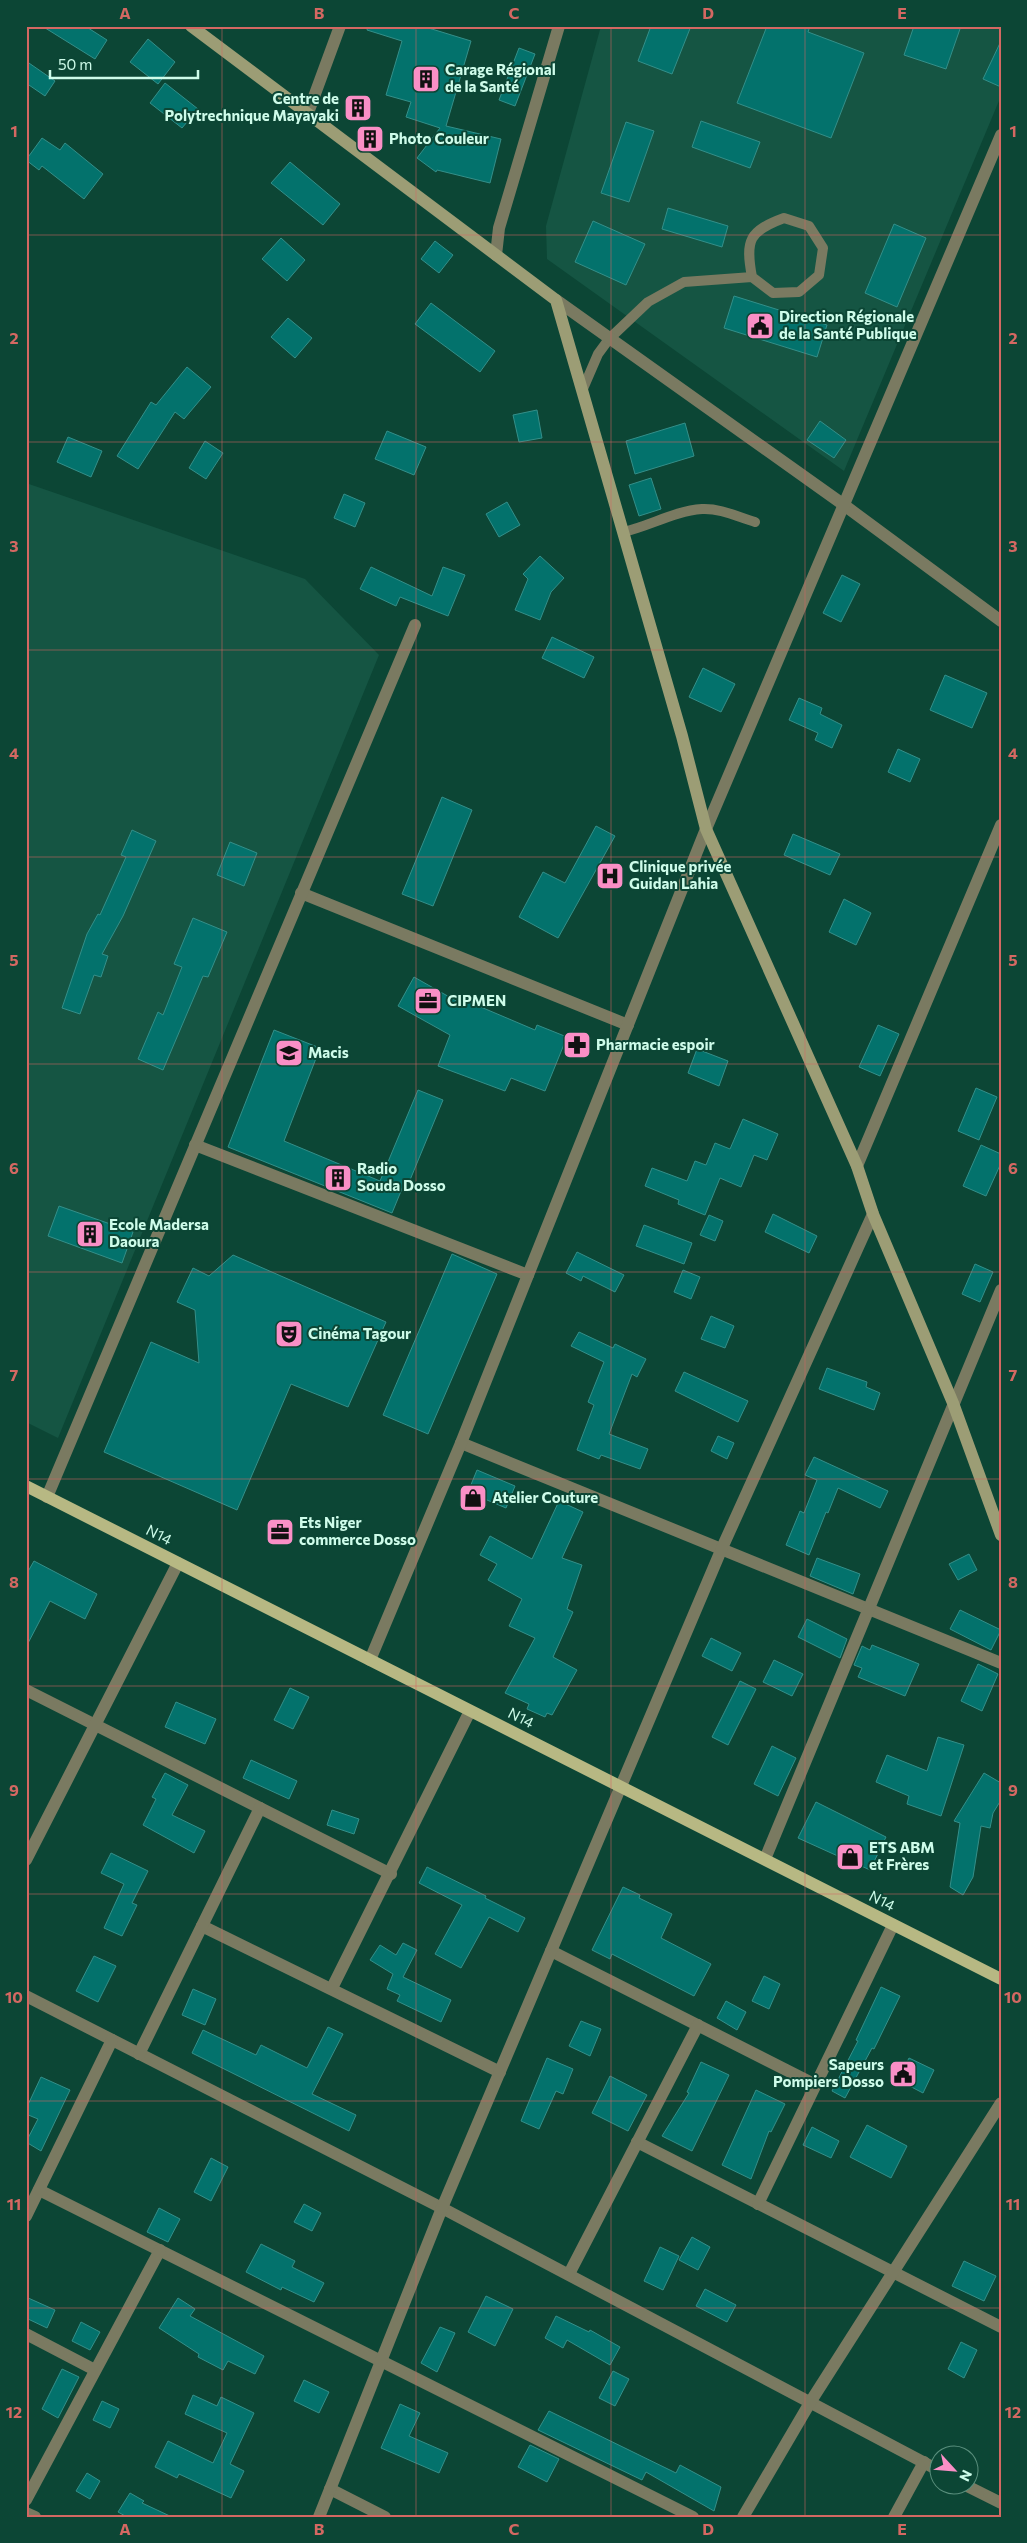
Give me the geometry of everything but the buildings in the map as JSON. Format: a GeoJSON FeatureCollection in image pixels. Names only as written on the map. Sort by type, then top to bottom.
{"type":"FeatureCollection","features":[{"type":"Feature","properties":{"kind":"main road","name":"N14"},"geometry":{"type":"LineString","coordinates":[[26,1486],[1001,1979]]}},
{"type":"Feature","properties":{"kind":"street"},"geometry":{"type":"LineString","coordinates":[[191,26],[556,300],[844,505],[1001,621]]}},
{"type":"Feature","properties":{"kind":"street"},"geometry":{"type":"LineString","coordinates":[[308,113],[340,26]]}},
{"type":"Feature","properties":{"kind":"street"},"geometry":{"type":"LineString","coordinates":[[496,255],[499,228],[559,26]]}},
{"type":"Feature","properties":{"kind":"street"},"geometry":{"type":"LineString","coordinates":[[370,1660],[461,1443],[706,829],[1001,135]]}},
{"type":"Feature","properties":{"kind":"street"},"geometry":{"type":"LineString","coordinates":[[556,300],[706,829],[857,1166],[873,1214],[953,1403],[1001,1536]]}},
{"type":"Feature","properties":{"kind":"street"},"geometry":{"type":"LineString","coordinates":[[46,1496],[415,625]]}},
{"type":"Feature","properties":{"kind":"street"},"geometry":{"type":"LineString","coordinates":[[857,1166],[1001,825]]}},
{"type":"Feature","properties":{"kind":"street"},"geometry":{"type":"LineString","coordinates":[[301,893],[628,1025]]}},
{"type":"Feature","properties":{"kind":"street"},"geometry":{"type":"LineString","coordinates":[[195,1145],[528,1274]]}},
{"type":"Feature","properties":{"kind":"street"},"geometry":{"type":"LineString","coordinates":[[319,2517],[442,2208],[722,1548],[873,1214]]}},
{"type":"Feature","properties":{"kind":"street"},"geometry":{"type":"LineString","coordinates":[[765,1860],[1001,1290]]}},
{"type":"Feature","properties":{"kind":"street"},"geometry":{"type":"LineString","coordinates":[[461,1443],[722,1548],[1001,1664]]}},
{"type":"Feature","properties":{"kind":"street"},"geometry":{"type":"LineString","coordinates":[[26,1860],[178,1563]]}},
{"type":"Feature","properties":{"kind":"street"},"geometry":{"type":"LineString","coordinates":[[26,1690],[391,1874]]}},
{"type":"Feature","properties":{"kind":"street"},"geometry":{"type":"LineString","coordinates":[[332,1988],[391,1874],[470,1711]]}},
{"type":"Feature","properties":{"kind":"street"},"geometry":{"type":"LineString","coordinates":[[140,2054],[260,1808]]}},
{"type":"Feature","properties":{"kind":"street"},"geometry":{"type":"LineString","coordinates":[[758,2204],[893,1924]]}},
{"type":"Feature","properties":{"kind":"street"},"geometry":{"type":"LineString","coordinates":[[202,1926],[332,1988],[500,2072]]}},
{"type":"Feature","properties":{"kind":"street"},"geometry":{"type":"LineString","coordinates":[[551,1951],[816,2085]]}},
{"type":"Feature","properties":{"kind":"street"},"geometry":{"type":"LineString","coordinates":[[26,1996],[442,2208],[930,2465]]}},
{"type":"Feature","properties":{"kind":"street"},"geometry":{"type":"LineString","coordinates":[[569,2274],[698,2025]]}},
{"type":"Feature","properties":{"kind":"street"},"geometry":{"type":"LineString","coordinates":[[26,2216],[112,2040]]}},
{"type":"Feature","properties":{"kind":"street"},"geometry":{"type":"LineString","coordinates":[[743,2517],[811,2401],[1001,2103]]}},
{"type":"Feature","properties":{"kind":"street"},"geometry":{"type":"LineString","coordinates":[[637,2142],[1001,2327]]}},
{"type":"Feature","properties":{"kind":"street"},"geometry":{"type":"LineString","coordinates":[[39,2190],[382,2359],[693,2517]]}},
{"type":"Feature","properties":{"kind":"street"},"geometry":{"type":"LineString","coordinates":[[26,2500],[160,2250]]}},
{"type":"Feature","properties":{"kind":"street"},"geometry":{"type":"LineString","coordinates":[[26,2334],[95,2370]]}},
{"type":"Feature","properties":{"kind":"street"},"geometry":{"type":"LineString","coordinates":[[894,2517],[924,2462]]}},
{"type":"Feature","properties":{"kind":"street"},"geometry":{"type":"LineString","coordinates":[[330,2489],[385,2517]]}},
{"type":"Feature","properties":{"kind":"street"},"geometry":{"type":"LineString","coordinates":[[980,2492],[1001,2503]]}},
{"type":"Feature","properties":{"kind":"street"},"geometry":{"type":"LineString","coordinates":[[26,2513],[34,2517]]}},
{"type":"Feature","properties":{"kind":"lane"},"geometry":{"type":"LineString","coordinates":[[582,391],[598,354],[610,339],[648,302],[684,282],[752,277],[773,293],[799,292],[819,275],[823,248],[809,226],[784,218],[759,227],[747,251],[752,277]]}},
{"type":"Feature","properties":{"kind":"lane"},"geometry":{"type":"LineString","coordinates":[[623,532],[641,528],[670,516],[702,509],[722,511],[755,522]]}},
{"type":"Feature","properties":{"kind":"shaded area"},"geometry":{"type":"Polygon","coordinates":[[[601,26],[1001,26],[1001,96],[844,471],[547,259],[546,226],[601,26]]]}},
{"type":"Feature","properties":{"kind":"shaded area"},"geometry":{"type":"Polygon","coordinates":[[[26,483],[305,579],[379,655],[58,1438],[26,1422],[26,483]]]}},
{"type":"Feature","properties":{"kind":"place","name":"Carage Régional de la Santé"},"geometry":{"type":"Point","coordinates":[426,79]}},
{"type":"Feature","properties":{"kind":"place","name":"Centre de Polytrechnique Mayayaki"},"geometry":{"type":"Point","coordinates":[358,108]}},
{"type":"Feature","properties":{"kind":"place","name":"Photo Couleur"},"geometry":{"type":"Point","coordinates":[370,139]}},
{"type":"Feature","properties":{"kind":"place","name":"Direction Régionale de la Santé Publique"},"geometry":{"type":"Point","coordinates":[760,326]}},
{"type":"Feature","properties":{"kind":"place","name":"Clinique privée Guidan Lahia"},"geometry":{"type":"Point","coordinates":[610,876]}},
{"type":"Feature","properties":{"kind":"place","name":"CIPMEN"},"geometry":{"type":"Point","coordinates":[428,1001]}},
{"type":"Feature","properties":{"kind":"place","name":"Pharmacie espoir"},"geometry":{"type":"Point","coordinates":[577,1045]}},
{"type":"Feature","properties":{"kind":"place","name":"Macis"},"geometry":{"type":"Point","coordinates":[289,1053]}},
{"type":"Feature","properties":{"kind":"place","name":"Radio Souda Dosso"},"geometry":{"type":"Point","coordinates":[338,1178]}},
{"type":"Feature","properties":{"kind":"place","name":"Ecole Madersa Daoura"},"geometry":{"type":"Point","coordinates":[90,1234]}},
{"type":"Feature","properties":{"kind":"place","name":"Cinéma Tagour"},"geometry":{"type":"Point","coordinates":[289,1334]}},
{"type":"Feature","properties":{"kind":"place","name":"Atelier Couture"},"geometry":{"type":"Point","coordinates":[473,1498]}},
{"type":"Feature","properties":{"kind":"place","name":"Ets Niger commerce Dosso"},"geometry":{"type":"Point","coordinates":[280,1532]}},
{"type":"Feature","properties":{"kind":"place","name":"ETS ABM et Frères"},"geometry":{"type":"Point","coordinates":[850,1857]}},
{"type":"Feature","properties":{"kind":"place","name":"Sapeurs Pompiers Dosso"},"geometry":{"type":"Point","coordinates":[903,2074]}}]}
